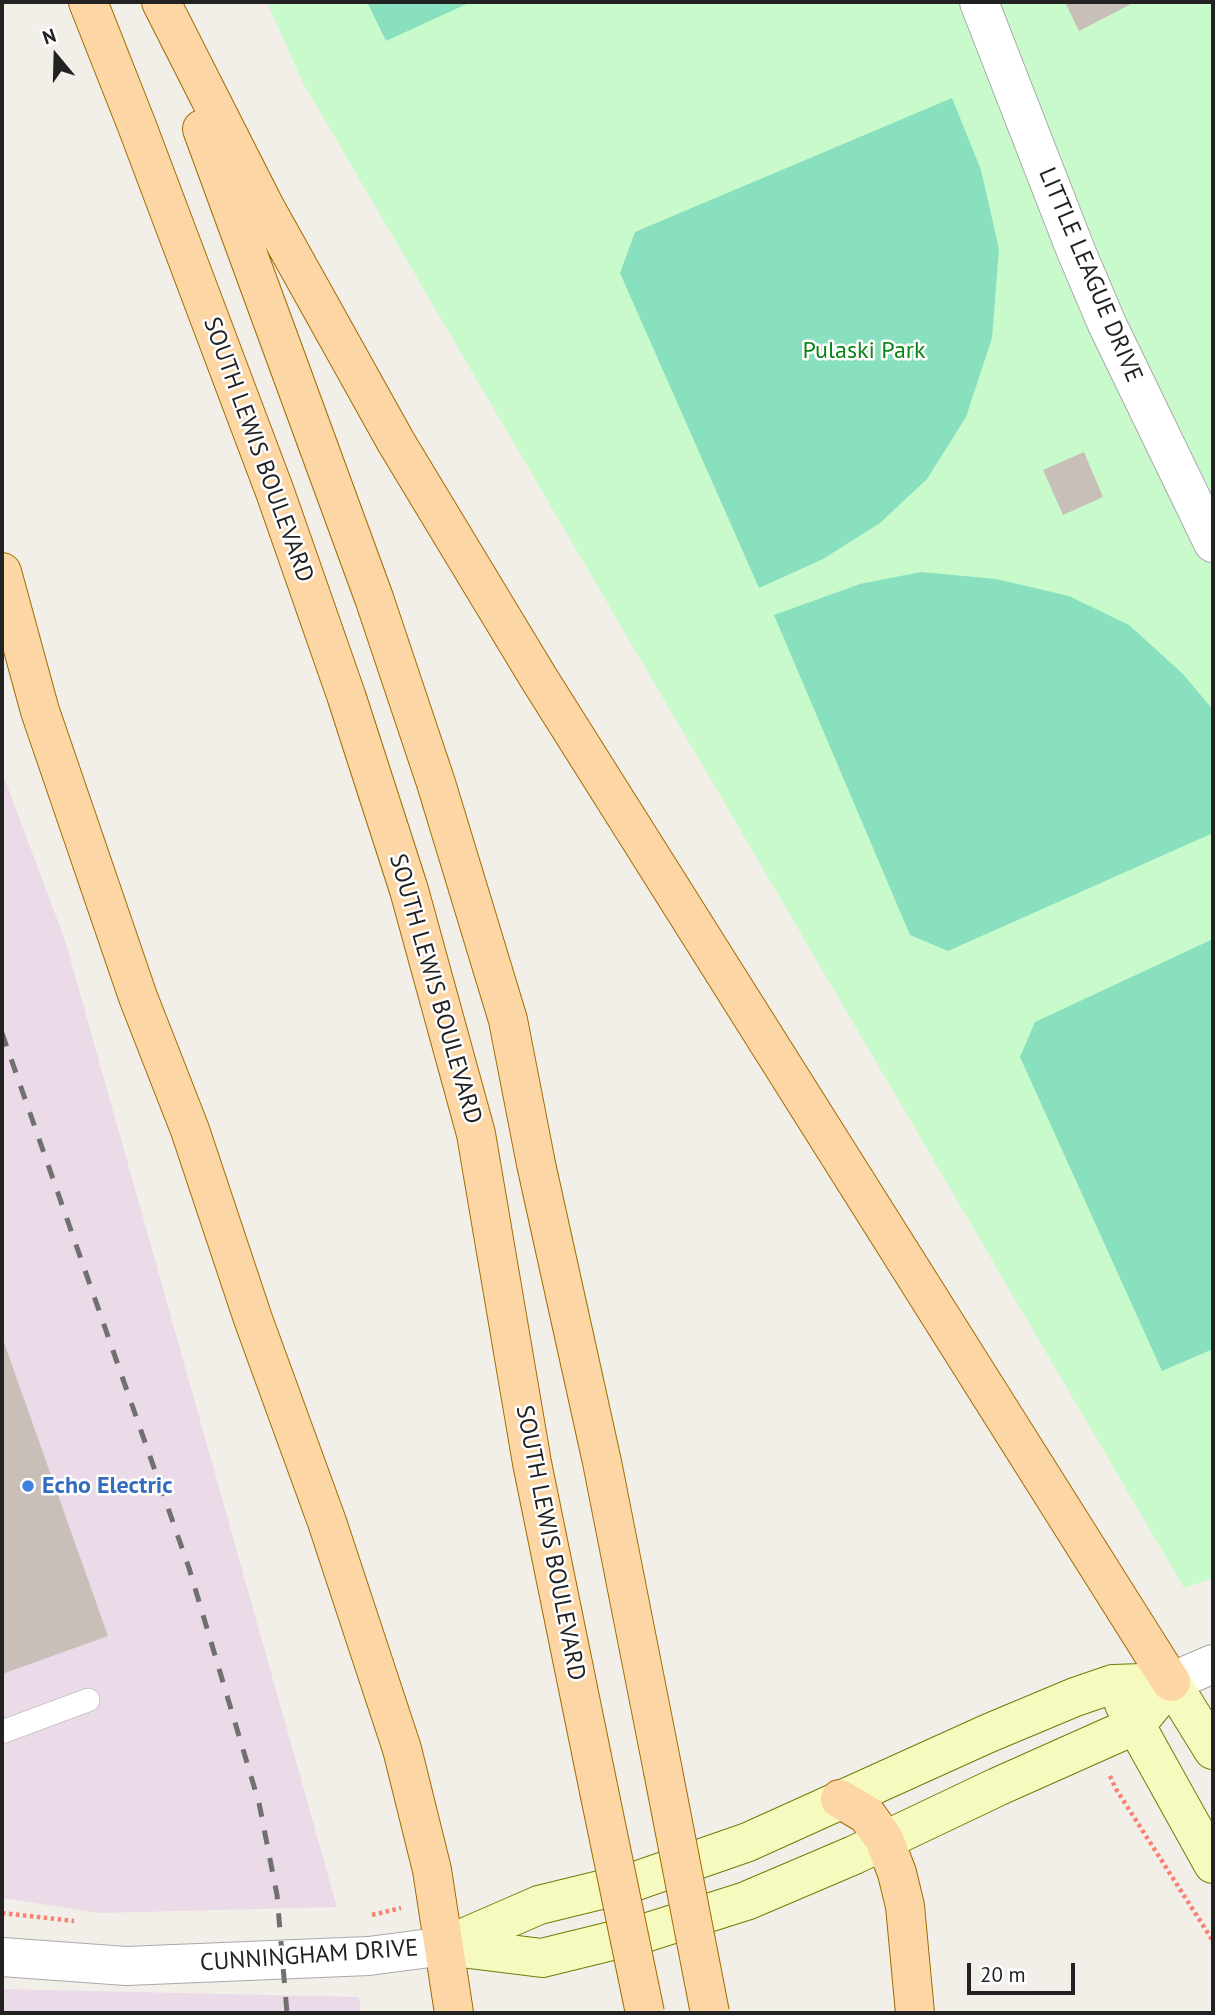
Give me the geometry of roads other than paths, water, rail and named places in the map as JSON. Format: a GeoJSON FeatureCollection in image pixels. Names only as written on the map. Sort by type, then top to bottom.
{"type":"FeatureCollection","features":[{"type":"Feature","properties":{"kind":"main road","name":"SOUTH LEWIS BOULEVARD"},"geometry":{"type":"LineString","coordinates":[[88,2],[275,492],[410,890],[476,1134],[532,1463],[645,2013]]}},
{"type":"Feature","properties":{"kind":"main road"},"geometry":{"type":"LineString","coordinates":[[159,2],[265,207],[396,442],[546,689],[1213,1751]]}},
{"type":"Feature","properties":{"kind":"main road"},"geometry":{"type":"LineString","coordinates":[[159,2],[374,598],[436,783],[508,1020],[536,1164],[602,1462],[710,2013]]}},
{"type":"Feature","properties":{"kind":"main road"},"geometry":{"type":"LineString","coordinates":[[2,572],[40,712],[138,997],[190,1130],[253,1319],[327,1522],[402,1749],[432,1870],[454,2013]]}},
{"type":"Feature","properties":{"kind":"main road"},"geometry":{"type":"LineString","coordinates":[[445,1946],[542,1958],[648,1932],[746,1901],[1136,1725],[1171,1682]]}},
{"type":"Feature","properties":{"kind":"main road","name":"CUNNINGHAM DRIVE"},"geometry":{"type":"LineString","coordinates":[[445,1946],[539,1905],[633,1882],[748,1842],[1075,1697],[1113,1684],[1171,1682]]}},
{"type":"Feature","properties":{"kind":"main road"},"geometry":{"type":"LineString","coordinates":[[1113,1684],[1213,1864]]}},
{"type":"Feature","properties":{"kind":"main road"},"geometry":{"type":"LineString","coordinates":[[840,1799],[867,1815],[884,1839],[897,1873],[905,1906],[915,2013]]}},
{"type":"Feature","properties":{"kind":"street","name":"LITTLE LEAGUE DRIVE"},"geometry":{"type":"LineString","coordinates":[[979,2],[1102,312],[1213,542]]}},
{"type":"Feature","properties":{"kind":"street"},"geometry":{"type":"LineString","coordinates":[[1171,1682],[1213,1664]]}},
{"type":"Feature","properties":{"kind":"street","name":"CUNNINGHAM DRIVE"},"geometry":{"type":"LineString","coordinates":[[2,1957],[126,1966],[369,1956],[445,1946]]}},
{"type":"Feature","properties":{"kind":"lane"},"geometry":{"type":"LineString","coordinates":[[2,1732],[88,1700]]}},
{"type":"Feature","properties":{"kind":"railway"},"geometry":{"type":"LineString","coordinates":[[2,1033],[189,1568],[259,1803],[277,1895],[287,2013]]}},
{"type":"Feature","properties":{"kind":"place","name":"Echo Electric"},"geometry":{"type":"Point","coordinates":[28,1486]}},
{"type":"Feature","properties":{"kind":"park label","name":"Pulaski Park"},"geometry":{"type":"Point","coordinates":[864,351]}}]}
